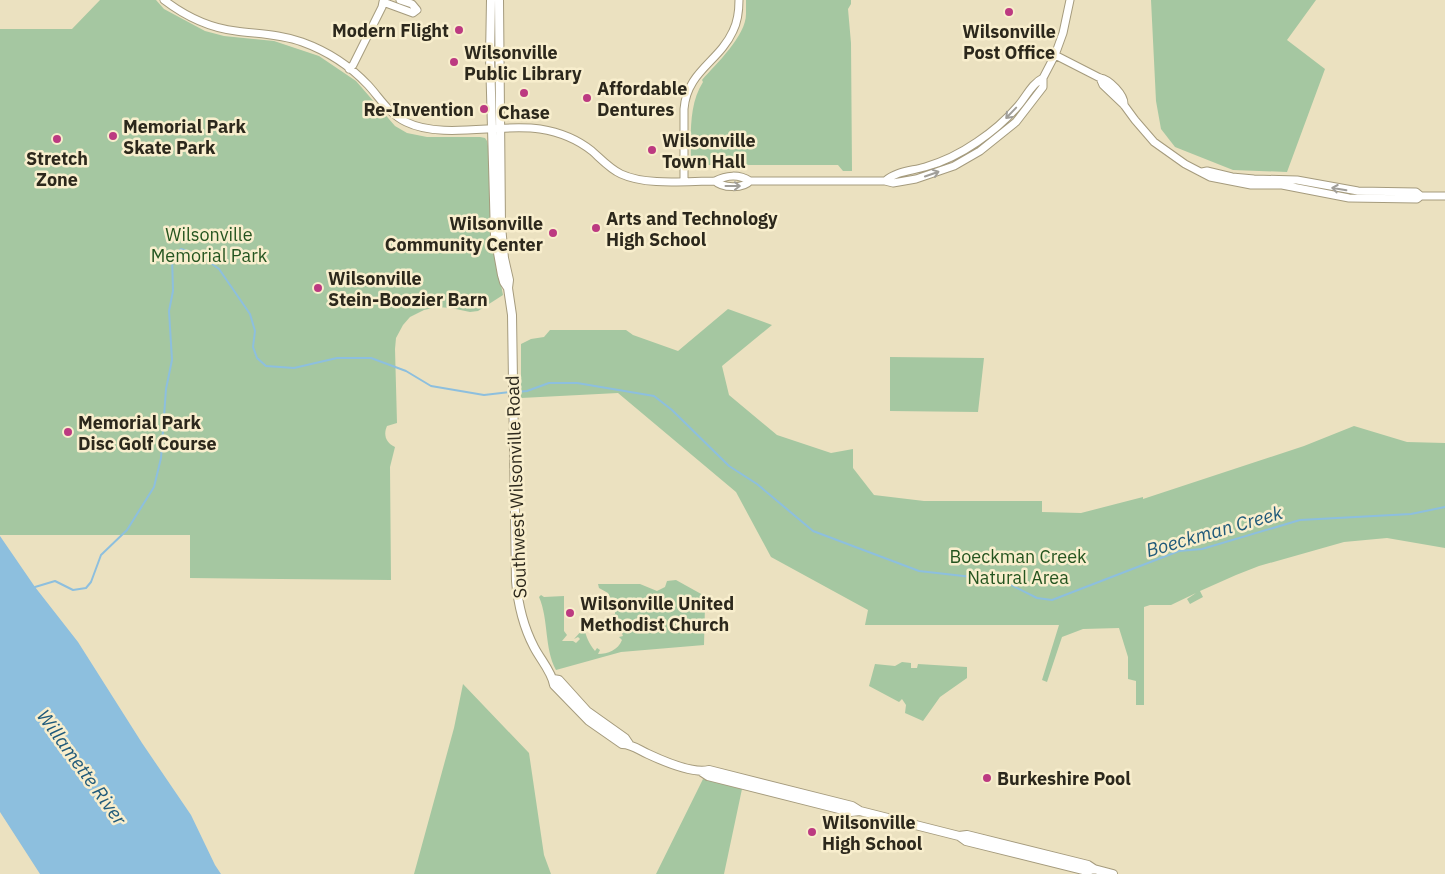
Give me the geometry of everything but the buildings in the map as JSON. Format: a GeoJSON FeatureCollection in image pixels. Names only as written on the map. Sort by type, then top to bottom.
{"type":"FeatureCollection","features":[{"type":"Feature","properties":{"kind":"main road"},"geometry":{"type":"LineString","coordinates":[[164,0],[186,15],[210,26],[237,32],[273,34],[302,42],[331,56],[367,84],[393,114],[412,125],[439,130],[532,128],[553,131],[580,143],[622,174],[648,181],[715,181],[722,186],[745,186],[750,181],[885,180],[892,174],[941,161],[977,143],[1003,122],[1020,104],[1037,81],[1044,78],[1063,33],[1070,0]]}},
{"type":"Feature","properties":{"kind":"main road"},"geometry":{"type":"LineString","coordinates":[[349,69],[353,66],[380,1],[413,12],[417,10],[412,4],[400,0]]}},
{"type":"Feature","properties":{"kind":"main road","name":"Southwest Wilsonville Road"},"geometry":{"type":"LineString","coordinates":[[491,0],[490,57],[501,226],[504,258],[509,280],[508,288],[512,326],[518,599],[526,631],[553,679],[559,680],[587,711],[625,738],[629,744],[663,760],[702,772],[708,776],[850,812],[860,811],[959,836],[966,841],[1087,871],[1094,869],[1113,874]]}},
{"type":"Feature","properties":{"kind":"main road","name":"Southwest Wilsonville Road"},"geometry":{"type":"LineString","coordinates":[[496,128],[499,0]]}},
{"type":"Feature","properties":{"kind":"main road"},"geometry":{"type":"LineString","coordinates":[[684,181],[684,109],[688,90],[697,74],[725,44],[732,33],[738,14],[739,0]]}},
{"type":"Feature","properties":{"kind":"main road"},"geometry":{"type":"LineString","coordinates":[[1055,55],[1100,78],[1103,85],[1124,105],[1154,142],[1185,164],[1210,178],[1251,184],[1282,185],[1341,197],[1417,199],[1421,196],[1445,196]]}},
{"type":"Feature","properties":{"kind":"green space","name":"Wilsonville Memorial Park"},"geometry":{"type":"Polygon","coordinates":[[[100,0],[156,0],[164,9],[205,31],[224,36],[274,41],[319,56],[356,81],[395,126],[407,133],[427,137],[480,137],[485,138],[487,141],[491,162],[493,244],[503,295],[478,311],[470,312],[437,307],[424,310],[410,317],[396,338],[397,423],[387,426],[385,433],[387,441],[395,447],[390,467],[391,580],[190,578],[190,535],[0,535],[0,29],[72,29],[100,0]]]}},
{"type":"Feature","properties":{"kind":"green space"},"geometry":{"type":"Polygon","coordinates":[[[746,0],[851,0],[848,9],[851,43],[852,171],[843,171],[838,165],[691,165],[691,122],[698,91],[703,82],[702,80],[729,49],[741,31],[745,22],[746,0]]]}},
{"type":"Feature","properties":{"kind":"green space"},"geometry":{"type":"Polygon","coordinates":[[[1151,0],[1316,0],[1287,40],[1325,69],[1287,172],[1233,170],[1175,147],[1161,129],[1156,101],[1151,0]]]}},
{"type":"Feature","properties":{"kind":"green space","name":"Boeckman Creek Natural Area"},"geometry":{"type":"Polygon","coordinates":[[[728,309],[772,325],[722,366],[729,395],[777,435],[831,453],[853,449],[853,468],[874,495],[924,501],[1042,501],[1042,512],[1081,513],[1143,497],[1143,499],[1304,446],[1354,426],[1407,442],[1445,443],[1445,548],[1387,538],[1344,542],[1259,566],[1236,575],[1200,591],[1203,597],[1190,604],[1187,599],[1196,593],[1171,605],[1150,605],[1144,607],[1144,705],[1136,705],[1136,681],[1128,679],[1128,657],[1119,628],[1083,629],[1062,637],[1047,682],[1042,680],[1059,625],[865,625],[868,610],[771,557],[736,492],[618,393],[521,398],[521,344],[531,339],[544,337],[550,330],[626,330],[633,335],[678,351],[728,309]]]}},
{"type":"Feature","properties":{"kind":"green space"},"geometry":{"type":"Polygon","coordinates":[[[890,357],[984,358],[978,412],[890,411],[890,357]]]}},
{"type":"Feature","properties":{"kind":"green space"},"geometry":{"type":"Polygon","coordinates":[[[676,580],[712,600],[710,606],[705,606],[704,645],[621,652],[556,670],[550,653],[539,597],[541,595],[544,597],[564,596],[564,631],[567,635],[562,641],[573,641],[576,643],[580,639],[578,637],[574,639],[584,628],[588,640],[595,651],[597,648],[600,650],[598,654],[602,654],[615,649],[622,640],[619,637],[623,636],[615,617],[611,618],[611,615],[615,614],[615,600],[612,601],[608,593],[599,588],[598,584],[640,584],[657,591],[665,587],[667,581],[676,580]]]}},
{"type":"Feature","properties":{"kind":"green space"},"geometry":{"type":"Polygon","coordinates":[[[902,662],[911,663],[911,668],[917,668],[918,664],[967,667],[967,678],[940,697],[923,721],[905,713],[906,705],[902,699],[899,702],[869,686],[875,664],[895,666],[902,662]]]}},
{"type":"Feature","properties":{"kind":"green space"},"geometry":{"type":"Polygon","coordinates":[[[463,684],[529,753],[544,855],[551,874],[414,874],[454,728],[463,684]]]}},
{"type":"Feature","properties":{"kind":"green space"},"geometry":{"type":"Polygon","coordinates":[[[703,779],[742,789],[724,874],[656,874],[703,779]]]}},
{"type":"Feature","properties":{"kind":"water","name":"Willamette River"},"geometry":{"type":"Polygon","coordinates":[[[0,536],[35,587],[78,642],[142,743],[191,815],[221,874],[40,874],[0,812],[0,536]]]}},
{"type":"Feature","properties":{"kind":"waterway","name":"Boeckman Creek"},"geometry":{"type":"LineString","coordinates":[[35,587],[55,581],[73,590],[86,588],[91,582],[101,555],[127,530],[154,487],[161,458],[166,389],[172,360],[169,311],[173,291],[172,256],[181,249],[200,255],[219,269],[250,314],[255,331],[253,347],[257,358],[266,366],[294,368],[337,358],[371,358],[406,371],[431,386],[484,395],[511,392]]}},
{"type":"Feature","properties":{"kind":"waterway","name":"Boeckman Creek"},"geometry":{"type":"LineString","coordinates":[[516,392],[527,391],[549,383],[577,383],[654,396],[672,410],[729,466],[757,484],[813,531],[919,571],[990,579],[1007,583],[1037,598],[1052,600],[1179,551],[1202,549],[1300,520],[1411,514],[1445,507]]}},
{"type":"Feature","properties":{"kind":"place","name":"Wilsonville Post Office"},"geometry":{"type":"Point","coordinates":[1009,12]}},
{"type":"Feature","properties":{"kind":"place","name":"Modern Flight"},"geometry":{"type":"Point","coordinates":[459,30]}},
{"type":"Feature","properties":{"kind":"place","name":"Wilsonville Public Library"},"geometry":{"type":"Point","coordinates":[454,62]}},
{"type":"Feature","properties":{"kind":"place","name":"Chase"},"geometry":{"type":"Point","coordinates":[524,93]}},
{"type":"Feature","properties":{"kind":"place","name":"Affordable Dentures"},"geometry":{"type":"Point","coordinates":[587,98]}},
{"type":"Feature","properties":{"kind":"place","name":"Re-Invention"},"geometry":{"type":"Point","coordinates":[484,109]}},
{"type":"Feature","properties":{"kind":"place","name":"Memorial Park Skate Park"},"geometry":{"type":"Point","coordinates":[113,136]}},
{"type":"Feature","properties":{"kind":"place","name":"Stretch Zone"},"geometry":{"type":"Point","coordinates":[57,139]}},
{"type":"Feature","properties":{"kind":"place","name":"Wilsonville Town Hall"},"geometry":{"type":"Point","coordinates":[652,150]}},
{"type":"Feature","properties":{"kind":"place","name":"Arts and Technology High School"},"geometry":{"type":"Point","coordinates":[596,228]}},
{"type":"Feature","properties":{"kind":"place","name":"Wilsonville Community Center"},"geometry":{"type":"Point","coordinates":[553,233]}},
{"type":"Feature","properties":{"kind":"place","name":"Wilsonville Stein-Boozier Barn"},"geometry":{"type":"Point","coordinates":[318,288]}},
{"type":"Feature","properties":{"kind":"place","name":"Memorial Park Disc Golf Course"},"geometry":{"type":"Point","coordinates":[68,432]}},
{"type":"Feature","properties":{"kind":"place","name":"Wilsonville United Methodist Church"},"geometry":{"type":"Point","coordinates":[570,613]}},
{"type":"Feature","properties":{"kind":"place","name":"Burkeshire Pool"},"geometry":{"type":"Point","coordinates":[987,778]}},
{"type":"Feature","properties":{"kind":"place","name":"Wilsonville High School"},"geometry":{"type":"Point","coordinates":[812,832]}}]}
